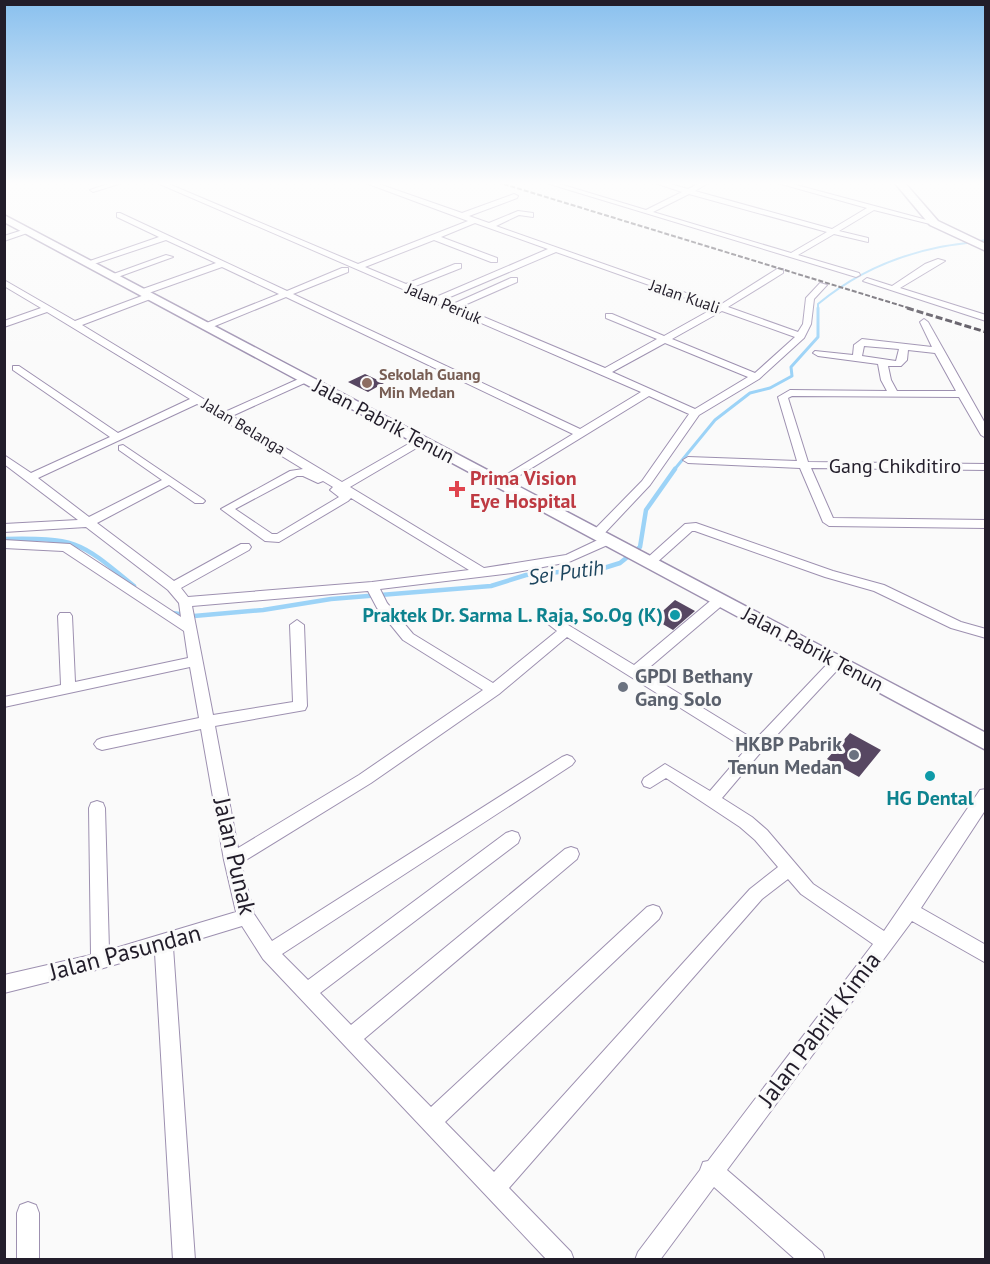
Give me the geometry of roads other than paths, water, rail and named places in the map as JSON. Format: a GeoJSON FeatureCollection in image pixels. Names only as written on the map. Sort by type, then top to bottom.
{"type":"FeatureCollection","features":[{"type":"Feature","properties":{"kind":"street","name":"Jalan Pabrik Tenun"},"geometry":{"type":"LineString","coordinates":[[47,241],[986,742]]}},
{"type":"Feature","properties":{"kind":"street"},"geometry":{"type":"LineString","coordinates":[[88,263],[154,241]]}},
{"type":"Feature","properties":{"kind":"street"},"geometry":{"type":"LineString","coordinates":[[174,241],[582,434]]}},
{"type":"Feature","properties":{"kind":"street","name":"Jalan Periuk"},"geometry":{"type":"LineString","coordinates":[[297,241],[649,391],[695,413]]}},
{"type":"Feature","properties":{"kind":"street"},"geometry":{"type":"LineString","coordinates":[[358,267],[424,241]]}},
{"type":"Feature","properties":{"kind":"street"},"geometry":{"type":"LineString","coordinates":[[444,241],[494,260]]}},
{"type":"Feature","properties":{"kind":"street","name":"Jalan Kuali"},"geometry":{"type":"LineString","coordinates":[[529,241],[801,336]]}},
{"type":"Feature","properties":{"kind":"street"},"geometry":{"type":"LineString","coordinates":[[745,241],[856,274]]}},
{"type":"Feature","properties":{"kind":"street"},"geometry":{"type":"LineString","coordinates":[[792,255],[815,241]]}},
{"type":"Feature","properties":{"kind":"street"},"geometry":{"type":"LineString","coordinates":[[968,241],[982,247]]}},
{"type":"Feature","properties":{"kind":"street"},"geometry":{"type":"LineString","coordinates":[[297,250],[392,291]]}},
{"type":"Feature","properties":{"kind":"street"},"geometry":{"type":"LineString","coordinates":[[436,300],[553,250]]}},
{"type":"Feature","properties":{"kind":"street"},"geometry":{"type":"LineString","coordinates":[[112,276],[169,257]]}},
{"type":"Feature","properties":{"kind":"street"},"geometry":{"type":"LineString","coordinates":[[893,289],[928,266],[941,261]]}},
{"type":"Feature","properties":{"kind":"street"},"geometry":{"type":"LineString","coordinates":[[74,325],[222,264]]}},
{"type":"Feature","properties":{"kind":"street"},"geometry":{"type":"LineString","coordinates":[[406,287],[458,266]]}},
{"type":"Feature","properties":{"kind":"street"},"geometry":{"type":"LineString","coordinates":[[207,326],[345,270]]}},
{"type":"Feature","properties":{"kind":"street"},"geometry":{"type":"LineString","coordinates":[[605,372],[721,308],[780,270]]}},
{"type":"Feature","properties":{"kind":"street"},"geometry":{"type":"LineString","coordinates":[[454,307],[514,280]]}},
{"type":"Feature","properties":{"kind":"street"},"geometry":{"type":"LineString","coordinates":[[867,281],[986,318]]}},
{"type":"Feature","properties":{"kind":"street","name":"Jalan Belanga"},"geometry":{"type":"LineString","coordinates":[[4,282],[481,572]]}},
{"type":"Feature","properties":{"kind":"street"},"geometry":{"type":"LineString","coordinates":[[4,544],[66,547],[188,615],[512,569],[569,558],[607,539],[695,413],[756,377],[801,336],[807,324],[810,298],[823,285]]}},
{"type":"Feature","properties":{"kind":"street"},"geometry":{"type":"LineString","coordinates":[[4,324],[47,309]]}},
{"type":"Feature","properties":{"kind":"street"},"geometry":{"type":"LineString","coordinates":[[609,316],[756,377]]}},
{"type":"Feature","properties":{"kind":"street"},"geometry":{"type":"LineString","coordinates":[[924,322],[986,435]]}},
{"type":"Feature","properties":{"kind":"street"},"geometry":{"type":"LineString","coordinates":[[856,360],[859,345],[862,342],[904,349],[938,351]]}},
{"type":"Feature","properties":{"kind":"street"},"geometry":{"type":"LineString","coordinates":[[818,353],[856,360],[900,364],[904,349]]}},
{"type":"Feature","properties":{"kind":"street"},"geometry":{"type":"LineString","coordinates":[[883,363],[886,380],[894,394]]}},
{"type":"Feature","properties":{"kind":"street"},"geometry":{"type":"LineString","coordinates":[[16,368],[117,437]]}},
{"type":"Feature","properties":{"kind":"street"},"geometry":{"type":"LineString","coordinates":[[226,415],[306,379]]}},
{"type":"Feature","properties":{"kind":"street"},"geometry":{"type":"LineString","coordinates":[[500,483],[649,391]]}},
{"type":"Feature","properties":{"kind":"street"},"geometry":{"type":"LineString","coordinates":[[962,394],[790,393],[784,396],[804,465],[829,522],[986,524]]}},
{"type":"Feature","properties":{"kind":"street"},"geometry":{"type":"LineString","coordinates":[[30,478],[199,399]]}},
{"type":"Feature","properties":{"kind":"street"},"geometry":{"type":"LineString","coordinates":[[340,488],[421,441]]}},
{"type":"Feature","properties":{"kind":"street"},"geometry":{"type":"LineString","coordinates":[[123,448],[199,501]]}},
{"type":"Feature","properties":{"kind":"street"},"geometry":{"type":"LineString","coordinates":[[4,458],[173,587],[188,615]]}},
{"type":"Feature","properties":{"kind":"street","name":"Gang Chikditiro"},"geometry":{"type":"LineString","coordinates":[[688,460],[804,465],[986,466]]}},
{"type":"Feature","properties":{"kind":"street"},"geometry":{"type":"LineString","coordinates":[[298,472],[304,472],[340,488],[346,497],[279,538],[270,538],[227,509],[298,472]]}},
{"type":"Feature","properties":{"kind":"street"},"geometry":{"type":"LineString","coordinates":[[4,528],[87,523],[169,481]]}},
{"type":"Feature","properties":{"kind":"street"},"geometry":{"type":"LineString","coordinates":[[644,559],[688,527],[696,527],[829,574],[879,588],[956,625],[986,634]]}},
{"type":"Feature","properties":{"kind":"street"},"geometry":{"type":"LineString","coordinates":[[173,587],[246,547]]}},
{"type":"Feature","properties":{"kind":"street"},"geometry":{"type":"LineString","coordinates":[[374,588],[382,605],[408,637],[494,690]]}},
{"type":"Feature","properties":{"kind":"street"},"geometry":{"type":"LineString","coordinates":[[634,673],[720,600]]}},
{"type":"Feature","properties":{"kind":"street","name":"Jalan Punak"},"geometry":{"type":"LineString","coordinates":[[188,615],[232,860],[246,917],[269,953],[563,1260]]}},
{"type":"Feature","properties":{"kind":"street"},"geometry":{"type":"LineString","coordinates":[[65,616],[68,688]]}},
{"type":"Feature","properties":{"kind":"street"},"geometry":{"type":"LineString","coordinates":[[550,620],[756,748]]}},
{"type":"Feature","properties":{"kind":"street"},"geometry":{"type":"LineString","coordinates":[[102,744],[206,722],[300,706],[297,625]]}},
{"type":"Feature","properties":{"kind":"street"},"geometry":{"type":"LineString","coordinates":[[232,860],[365,779],[494,690],[566,631]]}},
{"type":"Feature","properties":{"kind":"street"},"geometry":{"type":"LineString","coordinates":[[4,702],[195,661]]}},
{"type":"Feature","properties":{"kind":"street"},"geometry":{"type":"LineString","coordinates":[[712,799],[756,748],[837,662]]}},
{"type":"Feature","properties":{"kind":"street"},"geometry":{"type":"LineString","coordinates":[[269,953],[567,761]]}},
{"type":"Feature","properties":{"kind":"street"},"geometry":{"type":"LineString","coordinates":[[650,782],[665,770],[746,822],[807,889],[885,942]]}},
{"type":"Feature","properties":{"kind":"street","name":"Jalan Pabrik Kimia"},"geometry":{"type":"LineString","coordinates":[[646,1260],[685,1211],[711,1170],[910,910],[986,795]]}},
{"type":"Feature","properties":{"kind":"street"},"geometry":{"type":"LineString","coordinates":[[97,807],[100,961]]}},
{"type":"Feature","properties":{"kind":"street"},"geometry":{"type":"LineString","coordinates":[[307,992],[512,838]]}},
{"type":"Feature","properties":{"kind":"street"},"geometry":{"type":"LineString","coordinates":[[350,1038],[571,854]]}},
{"type":"Feature","properties":{"kind":"street"},"geometry":{"type":"LineString","coordinates":[[494,1188],[756,894],[789,869]]}},
{"type":"Feature","properties":{"kind":"street"},"geometry":{"type":"LineString","coordinates":[[910,910],[986,955]]}},
{"type":"Feature","properties":{"kind":"street"},"geometry":{"type":"LineString","coordinates":[[430,1121],[653,913]]}},
{"type":"Feature","properties":{"kind":"street","name":"Jalan Pasundan"},"geometry":{"type":"LineString","coordinates":[[4,984],[100,961],[246,917]]}},
{"type":"Feature","properties":{"kind":"street"},"geometry":{"type":"LineString","coordinates":[[164,943],[184,1260]]}},
{"type":"Feature","properties":{"kind":"street"},"geometry":{"type":"LineString","coordinates":[[711,1170],[814,1260]]}},
{"type":"Feature","properties":{"kind":"street"},"geometry":{"type":"LineString","coordinates":[[28,1213],[28,1260]]}},
{"type":"Feature","properties":{"kind":"waterway","name":"Sei Putih"},"geometry":{"type":"LineString","coordinates":[[674,470],[715,420],[750,393],[770,388],[792,376],[791,367],[818,337],[818,304],[831,294],[891,261],[940,247],[980,241]]}},
{"type":"Feature","properties":{"kind":"waterway","name":"Sei Putih"},"geometry":{"type":"LineString","coordinates":[[172,613],[194,616],[263,610],[331,599],[491,586],[526,575],[604,568],[620,563],[640,547],[646,510],[675,469]]}},
{"type":"Feature","properties":{"kind":"waterway","name":"Sei Putih"},"geometry":{"type":"LineString","coordinates":[[4,539],[47,539],[75,545],[100,559],[134,586]]}},
{"type":"Feature","properties":{"kind":"railway"},"geometry":{"type":"LineString","coordinates":[[690,241],[912,309]]}},
{"type":"Feature","properties":{"kind":"railway"},"geometry":{"type":"LineString","coordinates":[[907,308],[986,332]]}},
{"type":"Feature","properties":{"kind":"place","name":"Sekolah Guang Min Medan"},"geometry":{"type":"Point","coordinates":[367,383]}},
{"type":"Feature","properties":{"kind":"place","name":"Prima Vision Eye Hospital"},"geometry":{"type":"Point","coordinates":[457,489]}},
{"type":"Feature","properties":{"kind":"place","name":"Praktek Dr. Sarma L. Raja, So.Og (K)"},"geometry":{"type":"Point","coordinates":[675,615]}},
{"type":"Feature","properties":{"kind":"place","name":"GPDI Bethany Gang Solo"},"geometry":{"type":"Point","coordinates":[623,687]}},
{"type":"Feature","properties":{"kind":"place","name":"HKBP Pabrik Tenun Medan"},"geometry":{"type":"Point","coordinates":[854,755]}},
{"type":"Feature","properties":{"kind":"place","name":"HG Dental"},"geometry":{"type":"Point","coordinates":[930,776]}}]}
